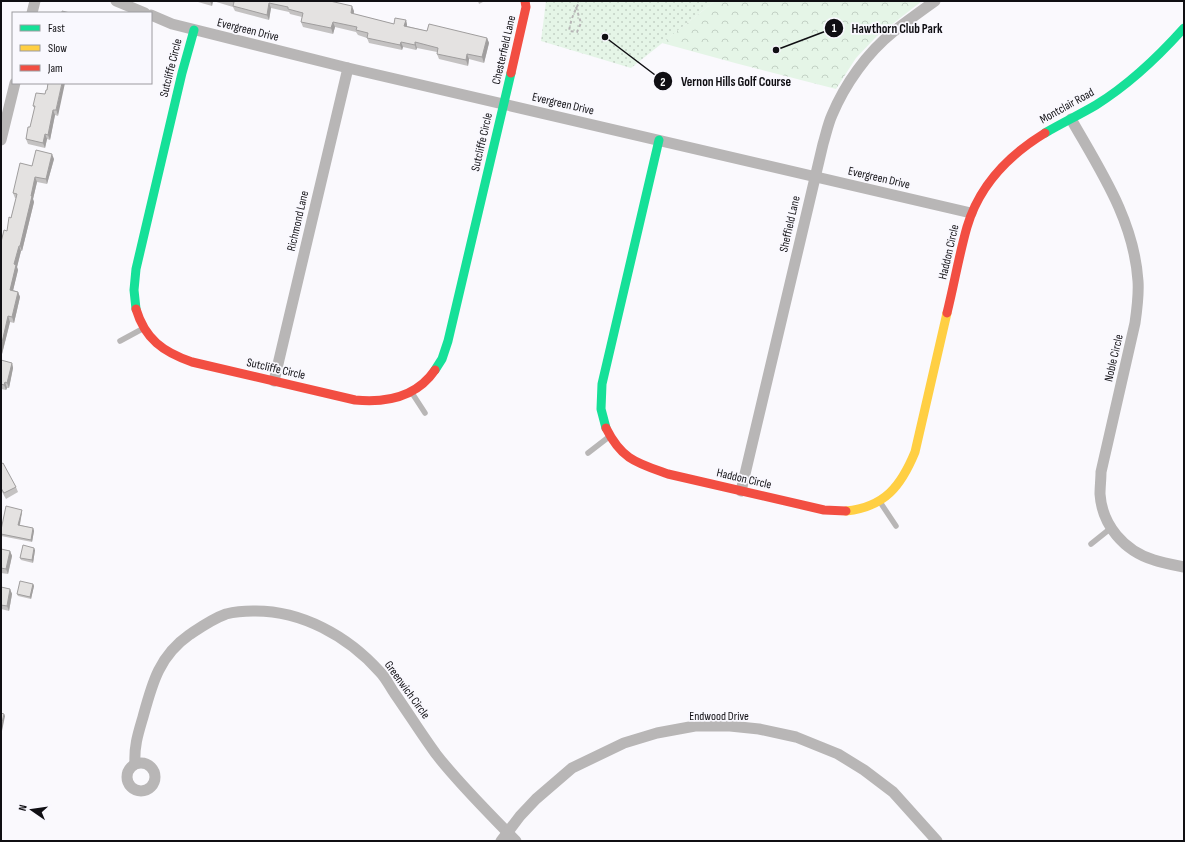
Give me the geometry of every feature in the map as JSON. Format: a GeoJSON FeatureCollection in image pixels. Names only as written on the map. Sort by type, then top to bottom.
{"type":"FeatureCollection","features":[{"type":"Feature","properties":{"kind":"street"},"geometry":{"type":"LineString","coordinates":[[32,12],[35,1]]}},
{"type":"Feature","properties":{"kind":"street"},"geometry":{"type":"LineString","coordinates":[[116,1],[143,12]]}},
{"type":"Feature","properties":{"kind":"street","name":"Chesterfield Lane"},"geometry":{"type":"LineString","coordinates":[[504,103],[526,6],[525,1]]}},
{"type":"Feature","properties":{"kind":"street","name":"Sheffield Lane"},"geometry":{"type":"LineString","coordinates":[[742,491],[822,144],[832,115],[845,88],[874,50],[892,33],[935,1]]}},
{"type":"Feature","properties":{"kind":"street","name":"Evergreen Drive"},"geometry":{"type":"LineString","coordinates":[[152,15],[172,24],[194,30],[348,68],[504,103],[971,213]]}},
{"type":"Feature","properties":{"kind":"street","name":"Montclair Road"},"geometry":{"type":"LineString","coordinates":[[971,213],[986,185],[1006,161],[1027,143],[1102,101],[1153,61],[1184,28]]}},
{"type":"Feature","properties":{"kind":"street","name":"Sutcliffe Circle"},"geometry":{"type":"LineString","coordinates":[[194,30],[182,72],[133,284],[137,310],[144,328],[149,335],[166,350],[192,362],[369,402],[392,400],[416,389],[431,376],[444,354],[452,326],[458,293],[504,103]]}},
{"type":"Feature","properties":{"kind":"street","name":"Richmond Lane"},"geometry":{"type":"LineString","coordinates":[[274,381],[348,68]]}},
{"type":"Feature","properties":{"kind":"street"},"geometry":{"type":"LineString","coordinates":[[1,140],[14,84]]}},
{"type":"Feature","properties":{"kind":"street","name":"Noble Circle"},"geometry":{"type":"LineString","coordinates":[[1071,119],[1119,205],[1133,246],[1138,281],[1138,301],[1135,323],[1101,472],[1101,502],[1105,517],[1111,528],[1120,540],[1128,547],[1153,560],[1184,567]]}},
{"type":"Feature","properties":{"kind":"street","name":"Haddon Circle"},"geometry":{"type":"LineString","coordinates":[[659,140],[602,384],[601,411],[605,425],[611,436],[619,448],[628,457],[643,466],[668,474],[824,510],[840,512],[858,510],[872,506],[891,494],[902,481],[910,468],[915,452],[971,213]]}},
{"type":"Feature","properties":{"kind":"street","name":"Greenwich Circle"},"geometry":{"type":"LineString","coordinates":[[135,764],[135,748],[152,684],[161,666],[173,649],[188,636],[209,622],[227,614],[244,611],[278,613],[308,621],[327,630],[348,643],[367,658],[381,672],[436,754],[504,837],[516,841]]}},
{"type":"Feature","properties":{"kind":"street","name":"Endwood Drive"},"geometry":{"type":"LineString","coordinates":[[504,837],[531,804],[572,768],[624,743],[657,733],[695,726],[730,726],[759,729],[796,737],[838,754],[864,770],[893,792],[937,841]]}},
{"type":"Feature","properties":{"kind":"lane"},"geometry":{"type":"LineString","coordinates":[[120,341],[144,328]]}},
{"type":"Feature","properties":{"kind":"lane"},"geometry":{"type":"LineString","coordinates":[[411,392],[425,413]]}},
{"type":"Feature","properties":{"kind":"lane"},"geometry":{"type":"LineString","coordinates":[[588,453],[611,436]]}},
{"type":"Feature","properties":{"kind":"lane"},"geometry":{"type":"LineString","coordinates":[[880,502],[896,526]]}},
{"type":"Feature","properties":{"kind":"lane"},"geometry":{"type":"LineString","coordinates":[[1090,544],[1111,528]]}},
{"type":"Feature","properties":{"kind":"path"},"geometry":{"type":"LineString","coordinates":[[576,7],[581,23],[577,32],[569,31],[570,19],[576,7],[580,1]]}},
{"type":"Feature","properties":{"kind":"green space"},"geometry":{"type":"Polygon","coordinates":[[[546,1],[715,1],[631,68],[541,41],[546,1]]]}},
{"type":"Feature","properties":{"kind":"green space"},"geometry":{"type":"Polygon","coordinates":[[[715,1],[922,1],[877,36],[856,58],[836,89],[662,43],[715,1]]]}},
{"type":"Feature","properties":{"kind":"building"},"geometry":{"type":"Polygon","coordinates":[[[230,1],[330,1],[352,6],[351,13],[394,24],[395,18],[406,20],[404,26],[427,31],[429,24],[487,38],[482,57],[467,54],[466,60],[437,54],[438,48],[415,42],[415,45],[401,42],[400,45],[367,38],[368,33],[356,30],[357,27],[333,22],[331,28],[301,22],[303,13],[288,9],[288,7],[269,3],[267,15],[233,6],[234,2],[230,1]]]}},
{"type":"Feature","properties":{"kind":"building"},"geometry":{"type":"Polygon","coordinates":[[[48,84],[62,84],[56,110],[53,110],[48,135],[45,134],[43,143],[26,139],[28,127],[30,127],[35,106],[33,106],[36,93],[45,94],[48,84]]]}},
{"type":"Feature","properties":{"kind":"building"},"geometry":{"type":"Polygon","coordinates":[[[36,150],[52,154],[46,179],[35,177],[20,246],[14,264],[16,265],[10,290],[18,292],[12,317],[8,316],[1,347],[1,242],[4,230],[7,231],[9,217],[11,218],[17,194],[13,193],[20,163],[32,166],[36,150]]]}},
{"type":"Feature","properties":{"kind":"building"},"geometry":{"type":"Polygon","coordinates":[[[1,360],[12,363],[7,383],[5,382],[4,385],[1,384],[1,360]]]}},
{"type":"Feature","properties":{"kind":"building"},"geometry":{"type":"Polygon","coordinates":[[[3,463],[16,487],[4,493],[1,488],[1,464],[3,463]]]}},
{"type":"Feature","properties":{"kind":"building"},"geometry":{"type":"Polygon","coordinates":[[[6,506],[22,510],[18,525],[33,528],[31,540],[1,534],[6,506]]]}},
{"type":"Feature","properties":{"kind":"building"},"geometry":{"type":"Polygon","coordinates":[[[23,545],[34,548],[32,560],[20,558],[23,545]]]}},
{"type":"Feature","properties":{"kind":"building"},"geometry":{"type":"Polygon","coordinates":[[[1,549],[10,551],[6,569],[1,568],[1,549]]]}},
{"type":"Feature","properties":{"kind":"building"},"geometry":{"type":"Polygon","coordinates":[[[20,581],[33,584],[30,597],[17,594],[20,581]]]}},
{"type":"Feature","properties":{"kind":"building"},"geometry":{"type":"Polygon","coordinates":[[[1,587],[10,589],[7,606],[1,605],[1,587]]]}},
{"type":"Feature","properties":{"kind":"building"},"geometry":{"type":"Polygon","coordinates":[[[1,713],[4,714],[1,727],[1,713]]]}},
{"type":"Feature","properties":{"kind":"traffic: fast"},"geometry":{"type":"LineString","coordinates":[[1045,133],[1096,105],[1132,79],[1154,60],[1184,28]]}},
{"type":"Feature","properties":{"kind":"traffic: fast"},"geometry":{"type":"LineString","coordinates":[[136,309],[134,290],[136,269],[182,73],[194,30]]}},
{"type":"Feature","properties":{"kind":"traffic: fast"},"geometry":{"type":"LineString","coordinates":[[435,370],[442,359],[448,341],[511,73]]}},
{"type":"Feature","properties":{"kind":"traffic: fast"},"geometry":{"type":"LineString","coordinates":[[606,428],[601,409],[602,384],[659,140]]}},
{"type":"Feature","properties":{"kind":"traffic: slow"},"geometry":{"type":"LineString","coordinates":[[846,511],[860,509],[881,500],[897,485],[910,464],[915,452],[947,313]]}},
{"type":"Feature","properties":{"kind":"traffic: jam"},"geometry":{"type":"LineString","coordinates":[[511,73],[526,7],[525,1]]}},
{"type":"Feature","properties":{"kind":"traffic: jam"},"geometry":{"type":"LineString","coordinates":[[947,313],[961,248],[972,212],[979,198],[997,173],[1019,151],[1045,133]]}},
{"type":"Feature","properties":{"kind":"traffic: jam"},"geometry":{"type":"LineString","coordinates":[[136,309],[144,329],[156,343],[172,354],[192,362],[355,400],[378,401],[400,397],[419,387],[435,370]]}},
{"type":"Feature","properties":{"kind":"traffic: jam"},"geometry":{"type":"LineString","coordinates":[[606,428],[612,439],[624,454],[647,467],[668,474],[824,510],[846,511]]}},
{"type":"Feature","properties":{"kind":"place","name":"Vernon Hills Golf Course"},"geometry":{"type":"Point","coordinates":[605,37]}},
{"type":"Feature","properties":{"kind":"place","name":"Hawthorn Club Park"},"geometry":{"type":"Point","coordinates":[776,50]}}]}
